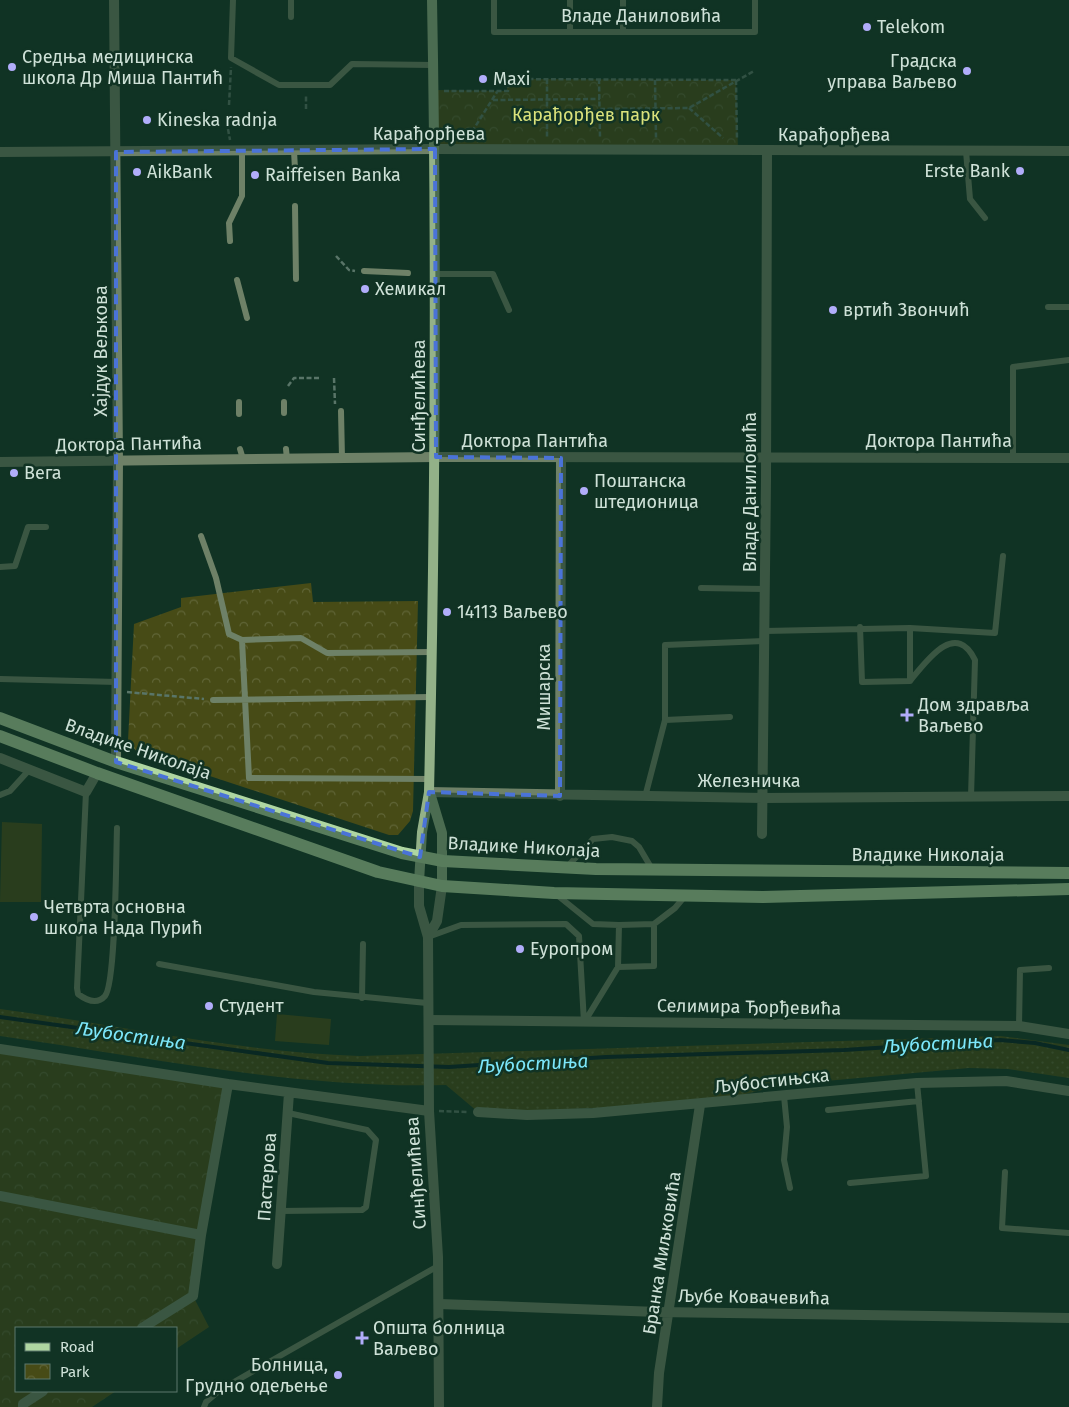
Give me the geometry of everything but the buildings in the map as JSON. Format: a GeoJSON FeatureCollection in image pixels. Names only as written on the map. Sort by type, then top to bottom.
{"type":"FeatureCollection","features":[{"type":"Feature","properties":{"kind":"main road","name":"Синђелићева"},"geometry":{"type":"LineString","coordinates":[[419,882],[420,857],[429,792],[436,458],[435,150],[432,0]]}},
{"type":"Feature","properties":{"kind":"main road","name":"Владике Николаја"},"geometry":{"type":"LineString","coordinates":[[0,718],[116,762],[402,853],[443,861],[566,868],[652,870],[1069,873]]}},
{"type":"Feature","properties":{"kind":"main road","name":"Владике Николаја"},"geometry":{"type":"LineString","coordinates":[[0,736],[97,773],[378,872],[442,886],[554,893],[763,897],[1069,890]]}},
{"type":"Feature","properties":{"kind":"main road","name":"Синђелићева"},"geometry":{"type":"LineString","coordinates":[[429,792],[442,833],[442,886]]}},
{"type":"Feature","properties":{"kind":"street","name":"Хајдук Вељкова"},"geometry":{"type":"LineString","coordinates":[[114,0],[118,461],[116,762]]}},
{"type":"Feature","properties":{"kind":"street","name":"Карађорђева"},"geometry":{"type":"LineString","coordinates":[[0,152],[435,150],[1069,151]]}},
{"type":"Feature","properties":{"kind":"street","name":"Владе Даниловића"},"geometry":{"type":"LineString","coordinates":[[762,834],[767,458],[768,151]]}},
{"type":"Feature","properties":{"kind":"street","name":"Доктора Пантића"},"geometry":{"type":"LineString","coordinates":[[0,462],[118,461],[242,454],[287,454],[342,458],[1069,458]]}},
{"type":"Feature","properties":{"kind":"street","name":"Мишарска"},"geometry":{"type":"LineString","coordinates":[[560,458],[560,796]]}},
{"type":"Feature","properties":{"kind":"street"},"geometry":{"type":"LineString","coordinates":[[0,758],[86,792],[97,773]]}},
{"type":"Feature","properties":{"kind":"street","name":"Железничка"},"geometry":{"type":"LineString","coordinates":[[429,792],[560,796],[763,798],[1069,796]]}},
{"type":"Feature","properties":{"kind":"street","name":"Синђелићева"},"geometry":{"type":"LineString","coordinates":[[419,882],[419,906],[428,937],[428,1082],[438,1266],[439,1407]]}},
{"type":"Feature","properties":{"kind":"street","name":"Синђелићева"},"geometry":{"type":"LineString","coordinates":[[428,937],[437,921],[442,886]]}},
{"type":"Feature","properties":{"kind":"street","name":"Селимира Ђорђевића"},"geometry":{"type":"LineString","coordinates":[[429,1020],[1019,1026],[1069,1034]]}},
{"type":"Feature","properties":{"kind":"street"},"geometry":{"type":"LineString","coordinates":[[0,1049],[228,1084],[429,1111]]}},
{"type":"Feature","properties":{"kind":"street","name":"Љубостињска"},"geometry":{"type":"LineString","coordinates":[[478,1112],[560,1115],[700,1105],[917,1083],[1006,1081],[1069,1091]]}},
{"type":"Feature","properties":{"kind":"street"},"geometry":{"type":"LineString","coordinates":[[144,1327],[193,1296],[201,1235],[228,1084]]}},
{"type":"Feature","properties":{"kind":"street","name":"Пастерова"},"geometry":{"type":"LineString","coordinates":[[277,1264],[289,1092]]}},
{"type":"Feature","properties":{"kind":"street","name":"Бранка Миљковића"},"geometry":{"type":"LineString","coordinates":[[657,1407],[659,1373],[700,1105]]}},
{"type":"Feature","properties":{"kind":"street"},"geometry":{"type":"LineString","coordinates":[[0,1196],[201,1235]]}},
{"type":"Feature","properties":{"kind":"street","name":"Љубе Ковачевића"},"geometry":{"type":"LineString","coordinates":[[439,1304],[669,1312],[1069,1318]]}},
{"type":"Feature","properties":{"kind":"street"},"geometry":{"type":"LineString","coordinates":[[23,1407],[23,1404],[41,1392]]}},
{"type":"Feature","properties":{"kind":"lane"},"geometry":{"type":"LineString","coordinates":[[233,0],[231,58],[279,85],[330,85],[352,64],[434,65]]}},
{"type":"Feature","properties":{"kind":"lane"},"geometry":{"type":"LineString","coordinates":[[291,0],[291,17]]}},
{"type":"Feature","properties":{"kind":"lane","name":"Владе Даниловића"},"geometry":{"type":"LineString","coordinates":[[494,0],[494,32],[756,32],[756,0]]}},
{"type":"Feature","properties":{"kind":"lane"},"geometry":{"type":"LineString","coordinates":[[570,0],[570,32]]}},
{"type":"Feature","properties":{"kind":"lane"},"geometry":{"type":"LineString","coordinates":[[623,0],[623,32]]}},
{"type":"Feature","properties":{"kind":"lane"},"geometry":{"type":"LineString","coordinates":[[230,241],[228,223],[242,196],[242,151]]}},
{"type":"Feature","properties":{"kind":"lane"},"geometry":{"type":"LineString","coordinates":[[294,151],[295,169]]}},
{"type":"Feature","properties":{"kind":"lane"},"geometry":{"type":"LineString","coordinates":[[966,151],[970,199],[985,218]]}},
{"type":"Feature","properties":{"kind":"lane"},"geometry":{"type":"LineString","coordinates":[[295,206],[296,279]]}},
{"type":"Feature","properties":{"kind":"lane"},"geometry":{"type":"LineString","coordinates":[[364,271],[408,273]]}},
{"type":"Feature","properties":{"kind":"lane"},"geometry":{"type":"LineString","coordinates":[[436,274],[492,274],[509,310]]}},
{"type":"Feature","properties":{"kind":"lane"},"geometry":{"type":"LineString","coordinates":[[238,280],[247,318]]}},
{"type":"Feature","properties":{"kind":"lane"},"geometry":{"type":"LineString","coordinates":[[1048,307],[1069,307]]}},
{"type":"Feature","properties":{"kind":"lane"},"geometry":{"type":"LineString","coordinates":[[1013,458],[1013,367],[1069,360]]}},
{"type":"Feature","properties":{"kind":"lane"},"geometry":{"type":"LineString","coordinates":[[239,414],[240,402]]}},
{"type":"Feature","properties":{"kind":"lane"},"geometry":{"type":"LineString","coordinates":[[284,402],[284,413]]}},
{"type":"Feature","properties":{"kind":"lane"},"geometry":{"type":"LineString","coordinates":[[341,411],[342,458]]}},
{"type":"Feature","properties":{"kind":"lane"},"geometry":{"type":"LineString","coordinates":[[0,566],[15,566],[28,527],[46,527]]}},
{"type":"Feature","properties":{"kind":"lane"},"geometry":{"type":"LineString","coordinates":[[201,536],[216,578],[229,634],[242,640],[301,638],[328,653],[432,652]]}},
{"type":"Feature","properties":{"kind":"lane"},"geometry":{"type":"LineString","coordinates":[[645,797],[665,720],[665,645],[860,627],[995,633],[1003,556]]}},
{"type":"Feature","properties":{"kind":"lane"},"geometry":{"type":"LineString","coordinates":[[701,588],[765,589]]}},
{"type":"Feature","properties":{"kind":"lane"},"geometry":{"type":"LineString","coordinates":[[860,627],[862,682],[910,681],[932,654],[946,645],[960,645],[972,654],[975,660],[971,797]]}},
{"type":"Feature","properties":{"kind":"lane"},"geometry":{"type":"LineString","coordinates":[[910,628],[910,681]]}},
{"type":"Feature","properties":{"kind":"lane"},"geometry":{"type":"LineString","coordinates":[[242,640],[249,778],[429,779]]}},
{"type":"Feature","properties":{"kind":"lane"},"geometry":{"type":"LineString","coordinates":[[0,679],[117,687]]}},
{"type":"Feature","properties":{"kind":"lane"},"geometry":{"type":"LineString","coordinates":[[212,700],[431,697]]}},
{"type":"Feature","properties":{"kind":"lane"},"geometry":{"type":"LineString","coordinates":[[665,720],[730,717]]}},
{"type":"Feature","properties":{"kind":"lane"},"geometry":{"type":"LineString","coordinates":[[0,795],[10,792],[30,769]]}},
{"type":"Feature","properties":{"kind":"lane"},"geometry":{"type":"LineString","coordinates":[[86,792],[77,988],[78,994],[91,1001],[100,1000],[106,995],[112,972],[118,828]]}},
{"type":"Feature","properties":{"kind":"lane"},"geometry":{"type":"LineString","coordinates":[[566,868],[593,839],[612,837],[632,842],[639,847],[652,870]]}},
{"type":"Feature","properties":{"kind":"lane"},"geometry":{"type":"LineString","coordinates":[[554,893],[593,924],[619,925],[654,924],[675,908],[684,896]]}},
{"type":"Feature","properties":{"kind":"lane"},"geometry":{"type":"LineString","coordinates":[[428,937],[461,925],[566,924],[579,936],[584,1022]]}},
{"type":"Feature","properties":{"kind":"lane"},"geometry":{"type":"LineString","coordinates":[[618,967],[654,966],[654,924]]}},
{"type":"Feature","properties":{"kind":"lane"},"geometry":{"type":"LineString","coordinates":[[584,1022],[618,967],[619,925]]}},
{"type":"Feature","properties":{"kind":"lane"},"geometry":{"type":"LineString","coordinates":[[362,998],[363,944]]}},
{"type":"Feature","properties":{"kind":"lane"},"geometry":{"type":"LineString","coordinates":[[159,964],[314,992],[428,1003]]}},
{"type":"Feature","properties":{"kind":"lane"},"geometry":{"type":"LineString","coordinates":[[1019,1026],[1020,970],[1049,968]]}},
{"type":"Feature","properties":{"kind":"lane"},"geometry":{"type":"LineString","coordinates":[[850,1183],[926,1176],[917,1083]]}},
{"type":"Feature","properties":{"kind":"lane"},"geometry":{"type":"LineString","coordinates":[[784,1096],[787,1127],[784,1160],[790,1188]]}},
{"type":"Feature","properties":{"kind":"lane"},"geometry":{"type":"LineString","coordinates":[[828,1110],[919,1100]]}},
{"type":"Feature","properties":{"kind":"lane"},"geometry":{"type":"LineString","coordinates":[[281,1211],[362,1210],[366,1207],[376,1140],[367,1130],[288,1113]]}},
{"type":"Feature","properties":{"kind":"lane"},"geometry":{"type":"LineString","coordinates":[[1005,1172],[1002,1228],[1069,1233]]}},
{"type":"Feature","properties":{"kind":"lane"},"geometry":{"type":"LineString","coordinates":[[204,1407],[206,1402],[220,1390],[438,1266]]}},
{"type":"Feature","properties":{"kind":"path"},"geometry":{"type":"LineString","coordinates":[[229,106],[231,58]]}},
{"type":"Feature","properties":{"kind":"path"},"geometry":{"type":"LineString","coordinates":[[600,109],[689,108],[754,71]]}},
{"type":"Feature","properties":{"kind":"path"},"geometry":{"type":"LineString","coordinates":[[434,90],[508,91],[507,79],[736,80]]}},
{"type":"Feature","properties":{"kind":"path"},"geometry":{"type":"LineString","coordinates":[[547,79],[548,150]]}},
{"type":"Feature","properties":{"kind":"path"},"geometry":{"type":"LineString","coordinates":[[599,79],[600,150]]}},
{"type":"Feature","properties":{"kind":"path"},"geometry":{"type":"LineString","coordinates":[[655,80],[656,150]]}},
{"type":"Feature","properties":{"kind":"path"},"geometry":{"type":"LineString","coordinates":[[736,80],[738,151]]}},
{"type":"Feature","properties":{"kind":"path"},"geometry":{"type":"LineString","coordinates":[[306,85],[306,109]]}},
{"type":"Feature","properties":{"kind":"path"},"geometry":{"type":"LineString","coordinates":[[461,150],[497,91]]}},
{"type":"Feature","properties":{"kind":"path"},"geometry":{"type":"LineString","coordinates":[[492,100],[600,99]]}},
{"type":"Feature","properties":{"kind":"path"},"geometry":{"type":"LineString","coordinates":[[689,108],[738,151]]}},
{"type":"Feature","properties":{"kind":"path"},"geometry":{"type":"LineString","coordinates":[[336,256],[350,270],[364,271]]}},
{"type":"Feature","properties":{"kind":"path"},"geometry":{"type":"LineString","coordinates":[[288,386],[294,378],[320,378]]}},
{"type":"Feature","properties":{"kind":"path"},"geometry":{"type":"LineString","coordinates":[[334,378],[334,404],[341,411]]}},
{"type":"Feature","properties":{"kind":"path"},"geometry":{"type":"LineString","coordinates":[[117,687],[212,700]]}},
{"type":"Feature","properties":{"kind":"path"},"geometry":{"type":"LineString","coordinates":[[429,1111],[478,1112]]}},
{"type":"Feature","properties":{"kind":"highlighted area"},"geometry":{"type":"Polygon","coordinates":[[[435,149],[436,457],[561,458],[560,796],[429,792],[420,857],[116,762],[116,152],[435,149]]]}},
{"type":"Feature","properties":{"kind":"green space","name":"Карађорђев парк"},"geometry":{"type":"Polygon","coordinates":[[[507,79],[736,80],[738,151],[435,149],[434,90],[507,91],[507,79]]]}},
{"type":"Feature","properties":{"kind":"green space"},"geometry":{"type":"Polygon","coordinates":[[[311,583],[313,602],[418,601],[413,811],[410,821],[398,835],[389,835],[137,752],[128,741],[134,624],[181,607],[181,598],[311,583]]]}},
{"type":"Feature","properties":{"kind":"green space"},"geometry":{"type":"Polygon","coordinates":[[[2,822],[42,824],[41,902],[0,902],[2,822]]]}},
{"type":"Feature","properties":{"kind":"green space"},"geometry":{"type":"Polygon","coordinates":[[[0,1009],[224,1044],[360,1056],[1000,1036],[1069,1045],[1069,1078],[1008,1069],[969,1068],[782,1085],[700,1105],[478,1112],[446,1085],[390,1085],[278,1077],[166,1062],[0,1036],[0,1009]]]}},
{"type":"Feature","properties":{"kind":"green space","name":"Студент"},"geometry":{"type":"Polygon","coordinates":[[[277,1014],[331,1019],[329,1045],[275,1041],[277,1014]]]}},
{"type":"Feature","properties":{"kind":"green space"},"geometry":{"type":"Polygon","coordinates":[[[0,1049],[228,1084],[193,1296],[209,1327],[178,1348],[178,1327],[15,1327],[15,1392],[114,1392],[92,1407],[0,1407],[0,1049]]]}},
{"type":"Feature","properties":{"kind":"waterway","name":"Љубостиња"},"geometry":{"type":"LineString","coordinates":[[0,1017],[328,1063],[449,1067],[606,1057],[844,1050],[1000,1040],[1035,1043],[1069,1050]]}},
{"type":"Feature","properties":{"kind":"place","name":"Telekom"},"geometry":{"type":"Point","coordinates":[867,27]}},
{"type":"Feature","properties":{"kind":"place","name":"Средња медицинска школа Др Миша Пантић"},"geometry":{"type":"Point","coordinates":[12,67]}},
{"type":"Feature","properties":{"kind":"place","name":"Градска управа Ваљево"},"geometry":{"type":"Point","coordinates":[967,71]}},
{"type":"Feature","properties":{"kind":"place","name":"Maxi"},"geometry":{"type":"Point","coordinates":[483,79]}},
{"type":"Feature","properties":{"kind":"place","name":"Kineska radnja"},"geometry":{"type":"Point","coordinates":[147,120]}},
{"type":"Feature","properties":{"kind":"place","name":"Erste Bank"},"geometry":{"type":"Point","coordinates":[1020,171]}},
{"type":"Feature","properties":{"kind":"place","name":"AikBank"},"geometry":{"type":"Point","coordinates":[137,172]}},
{"type":"Feature","properties":{"kind":"place","name":"Raiffeisen Banka"},"geometry":{"type":"Point","coordinates":[255,175]}},
{"type":"Feature","properties":{"kind":"place","name":"Хемикал"},"geometry":{"type":"Point","coordinates":[365,289]}},
{"type":"Feature","properties":{"kind":"place","name":"вртић Звончић"},"geometry":{"type":"Point","coordinates":[833,310]}},
{"type":"Feature","properties":{"kind":"place","name":"Вега"},"geometry":{"type":"Point","coordinates":[14,473]}},
{"type":"Feature","properties":{"kind":"place","name":"Поштанска штедионица"},"geometry":{"type":"Point","coordinates":[584,491]}},
{"type":"Feature","properties":{"kind":"place","name":"14113 Ваљево"},"geometry":{"type":"Point","coordinates":[447,612]}},
{"type":"Feature","properties":{"kind":"place","name":"Дом здравља Ваљево"},"geometry":{"type":"Point","coordinates":[907,715]}},
{"type":"Feature","properties":{"kind":"place","name":"Четврта основна школа Нада Пурић"},"geometry":{"type":"Point","coordinates":[34,917]}},
{"type":"Feature","properties":{"kind":"place","name":"Еуропром"},"geometry":{"type":"Point","coordinates":[520,949]}},
{"type":"Feature","properties":{"kind":"place","name":"Студент"},"geometry":{"type":"Point","coordinates":[209,1006]}},
{"type":"Feature","properties":{"kind":"place","name":"Општа болница Ваљево"},"geometry":{"type":"Point","coordinates":[362,1338]}},
{"type":"Feature","properties":{"kind":"place","name":"Болница, Грудно одељење"},"geometry":{"type":"Point","coordinates":[338,1375]}}]}
